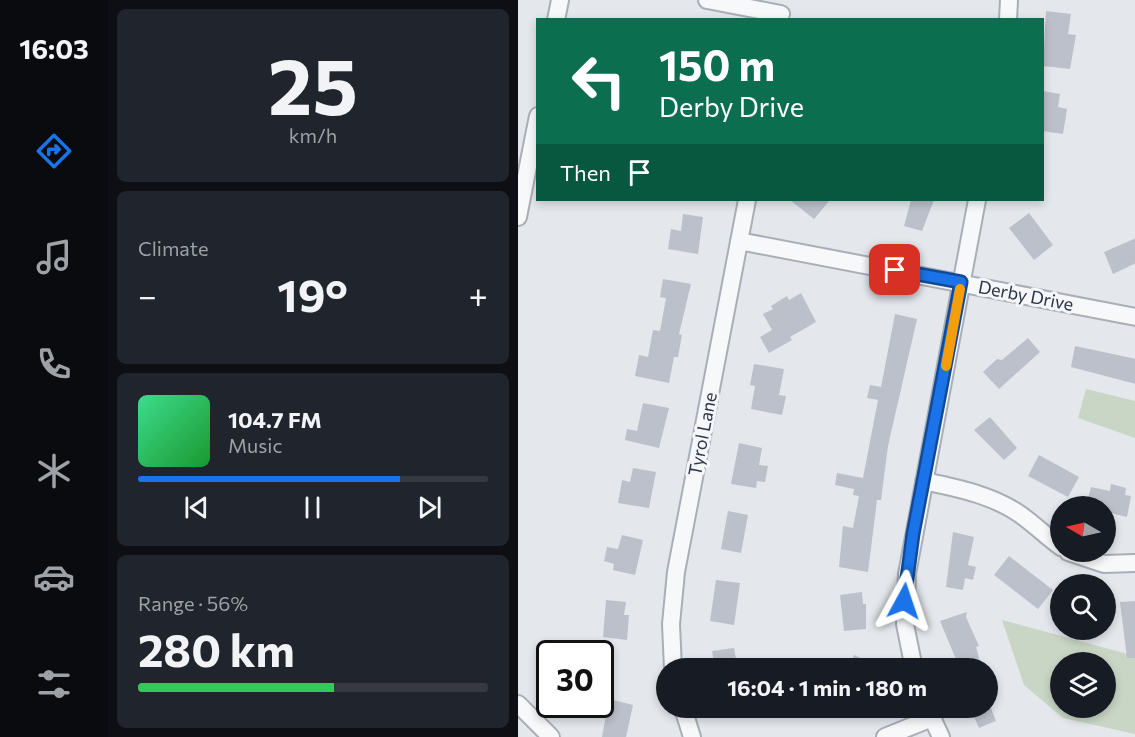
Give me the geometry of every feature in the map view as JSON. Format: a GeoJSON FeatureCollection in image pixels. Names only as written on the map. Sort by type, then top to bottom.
{"type":"FeatureCollection","features":[{"type":"Feature","properties":{"kind":"street"},"geometry":{"type":"LineString","coordinates":[[556,18],[560,0]]}},
{"type":"Feature","properties":{"kind":"street"},"geometry":{"type":"LineString","coordinates":[[707,0],[782,11]]}},
{"type":"Feature","properties":{"kind":"street"},"geometry":{"type":"LineString","coordinates":[[1008,18],[1009,0]]}},
{"type":"Feature","properties":{"kind":"street"},"geometry":{"type":"LineString","coordinates":[[518,217],[536,126]]}},
{"type":"Feature","properties":{"kind":"street","name":"Tyrol Lane"},"geometry":{"type":"LineString","coordinates":[[673,658],[671,624],[676,572],[747,201]]}},
{"type":"Feature","properties":{"kind":"street"},"geometry":{"type":"LineString","coordinates":[[912,658],[905,624],[904,601],[910,554],[977,201]]}},
{"type":"Feature","properties":{"kind":"street","name":"Derby Drive"},"geometry":{"type":"LineString","coordinates":[[739,241],[1136,317]]}},
{"type":"Feature","properties":{"kind":"street"},"geometry":{"type":"LineString","coordinates":[[924,481],[1001,503],[1019,514],[1050,539]]}},
{"type":"Feature","properties":{"kind":"street"},"geometry":{"type":"LineString","coordinates":[[1093,562],[1136,563]]}},
{"type":"Feature","properties":{"kind":"street"},"geometry":{"type":"LineString","coordinates":[[518,704],[551,737]]}},
{"type":"Feature","properties":{"kind":"street"},"geometry":{"type":"LineString","coordinates":[[686,718],[692,737]]}},
{"type":"Feature","properties":{"kind":"street"},"geometry":{"type":"LineString","coordinates":[[885,737],[921,718]]}},
{"type":"Feature","properties":{"kind":"street"},"geometry":{"type":"LineString","coordinates":[[932,718],[941,737]]}},
{"type":"Feature","properties":{"kind":"green space"},"geometry":{"type":"Polygon","coordinates":[[[1086,389],[1135,401],[1135,438],[1078,418],[1086,389]]]}},
{"type":"Feature","properties":{"kind":"green space"},"geometry":{"type":"Polygon","coordinates":[[[1002,620],[1050,633],[1050,640],[1076,640],[1135,656],[1135,734],[1063,718],[1116,718],[1116,652],[1050,652],[1050,707],[1024,685],[1002,620]]]}},
{"type":"Feature","properties":{"kind":"building"},"geometry":{"type":"Polygon","coordinates":[[[1046,11],[1071,14],[1068,34],[1076,35],[1070,69],[1044,66],[1046,11]]]}},
{"type":"Feature","properties":{"kind":"building"},"geometry":{"type":"Polygon","coordinates":[[[1044,91],[1060,94],[1058,107],[1067,109],[1063,134],[1044,131],[1044,91]]]}},
{"type":"Feature","properties":{"kind":"building"},"geometry":{"type":"Polygon","coordinates":[[[791,201],[829,201],[814,219],[791,201]]]}},
{"type":"Feature","properties":{"kind":"building"},"geometry":{"type":"Polygon","coordinates":[[[911,201],[934,201],[922,231],[904,226],[911,201]]]}},
{"type":"Feature","properties":{"kind":"building"},"geometry":{"type":"Polygon","coordinates":[[[1029,213],[1053,245],[1034,260],[1009,228],[1029,213]]]}},
{"type":"Feature","properties":{"kind":"building"},"geometry":{"type":"Polygon","coordinates":[[[683,214],[703,217],[698,254],[668,249],[671,229],[681,231],[683,214]]]}},
{"type":"Feature","properties":{"kind":"building"},"geometry":{"type":"Polygon","coordinates":[[[1136,238],[1136,263],[1113,274],[1104,252],[1136,238]]]}},
{"type":"Feature","properties":{"kind":"building"},"geometry":{"type":"Polygon","coordinates":[[[663,279],[691,284],[679,334],[682,335],[678,357],[674,357],[669,383],[635,376],[639,355],[648,357],[653,330],[660,331],[666,298],[660,297],[663,279]]]}},
{"type":"Feature","properties":{"kind":"building"},"geometry":{"type":"Polygon","coordinates":[[[801,293],[816,322],[790,337],[792,340],[769,353],[760,337],[772,330],[763,314],[773,309],[771,306],[787,296],[789,300],[801,293]]]}},
{"type":"Feature","properties":{"kind":"building"},"geometry":{"type":"Polygon","coordinates":[[[895,314],[917,319],[888,446],[881,500],[877,500],[868,572],[839,567],[843,526],[853,528],[859,496],[853,495],[854,489],[835,485],[837,473],[863,478],[878,400],[867,398],[870,385],[881,387],[895,314]]]}},
{"type":"Feature","properties":{"kind":"building"},"geometry":{"type":"Polygon","coordinates":[[[1028,338],[1040,352],[999,389],[983,372],[997,359],[1002,360],[1028,338]]]}},
{"type":"Feature","properties":{"kind":"building"},"geometry":{"type":"Polygon","coordinates":[[[1075,346],[1136,359],[1136,384],[1071,367],[1075,346]]]}},
{"type":"Feature","properties":{"kind":"building"},"geometry":{"type":"Polygon","coordinates":[[[754,364],[784,369],[779,395],[786,396],[782,415],[751,409],[755,386],[750,385],[754,364]]]}},
{"type":"Feature","properties":{"kind":"building"},"geometry":{"type":"Polygon","coordinates":[[[643,403],[669,408],[659,448],[625,440],[627,429],[637,431],[643,403]]]}},
{"type":"Feature","properties":{"kind":"building"},"geometry":{"type":"Polygon","coordinates":[[[990,417],[1017,448],[1004,460],[974,430],[990,417]]]}},
{"type":"Feature","properties":{"kind":"building"},"geometry":{"type":"Polygon","coordinates":[[[739,443],[762,448],[759,465],[768,466],[765,482],[757,481],[756,488],[731,484],[739,443]]]}},
{"type":"Feature","properties":{"kind":"building"},"geometry":{"type":"Polygon","coordinates":[[[1039,455],[1079,477],[1069,496],[1066,496],[1028,476],[1039,455]]]}},
{"type":"Feature","properties":{"kind":"building"},"geometry":{"type":"Polygon","coordinates":[[[633,468],[656,472],[649,508],[618,503],[622,480],[630,482],[633,468]]]}},
{"type":"Feature","properties":{"kind":"building"},"geometry":{"type":"Polygon","coordinates":[[[1111,484],[1126,488],[1125,495],[1131,496],[1127,517],[1116,514],[1116,496],[1089,496],[1091,487],[1110,491],[1111,484]]]}},
{"type":"Feature","properties":{"kind":"building"},"geometry":{"type":"Polygon","coordinates":[[[728,511],[748,515],[741,553],[721,549],[728,511]]]}},
{"type":"Feature","properties":{"kind":"building"},"geometry":{"type":"Polygon","coordinates":[[[953,532],[974,537],[968,565],[976,567],[973,580],[965,578],[963,590],[946,587],[953,532]]]}},
{"type":"Feature","properties":{"kind":"building"},"geometry":{"type":"Polygon","coordinates":[[[622,535],[643,540],[635,575],[613,570],[614,564],[604,561],[607,547],[618,549],[622,535]]]}},
{"type":"Feature","properties":{"kind":"building"},"geometry":{"type":"Polygon","coordinates":[[[1009,556],[1050,588],[1050,594],[1038,609],[994,575],[1009,556]]]}},
{"type":"Feature","properties":{"kind":"building"},"geometry":{"type":"Polygon","coordinates":[[[716,580],[740,583],[734,625],[710,621],[716,580]]]}},
{"type":"Feature","properties":{"kind":"building"},"geometry":{"type":"Polygon","coordinates":[[[862,592],[863,604],[866,604],[866,629],[844,631],[840,595],[862,592]]]}},
{"type":"Feature","properties":{"kind":"building"},"geometry":{"type":"Polygon","coordinates":[[[606,600],[626,602],[624,615],[629,615],[627,640],[603,637],[606,600]]]}},
{"type":"Feature","properties":{"kind":"building"},"geometry":{"type":"Polygon","coordinates":[[[1136,601],[1136,658],[1127,658],[1120,602],[1136,601]]]}},
{"type":"Feature","properties":{"kind":"building"},"geometry":{"type":"Polygon","coordinates":[[[967,612],[966,617],[979,646],[976,647],[979,658],[955,658],[940,621],[967,612]]]}},
{"type":"Feature","properties":{"kind":"building"},"geometry":{"type":"Polygon","coordinates":[[[734,648],[736,658],[713,658],[712,651],[734,648]]]}},
{"type":"Feature","properties":{"kind":"building"},"geometry":{"type":"Polygon","coordinates":[[[614,700],[633,705],[626,737],[602,737],[606,718],[614,718],[614,700]]]}},
{"type":"Feature","properties":{"kind":"building"},"geometry":{"type":"Polygon","coordinates":[[[974,718],[995,718],[996,721],[979,728],[974,718]]]}},
{"type":"Feature","properties":{"kind":"slow traffic"},"geometry":{"type":"LineString","coordinates":[[946,366],[960,289]]}},
{"type":"Feature","properties":{"kind":"route"},"geometry":{"type":"LineString","coordinates":[[895,270],[961,282],[913,534],[904,601]]}}]}
